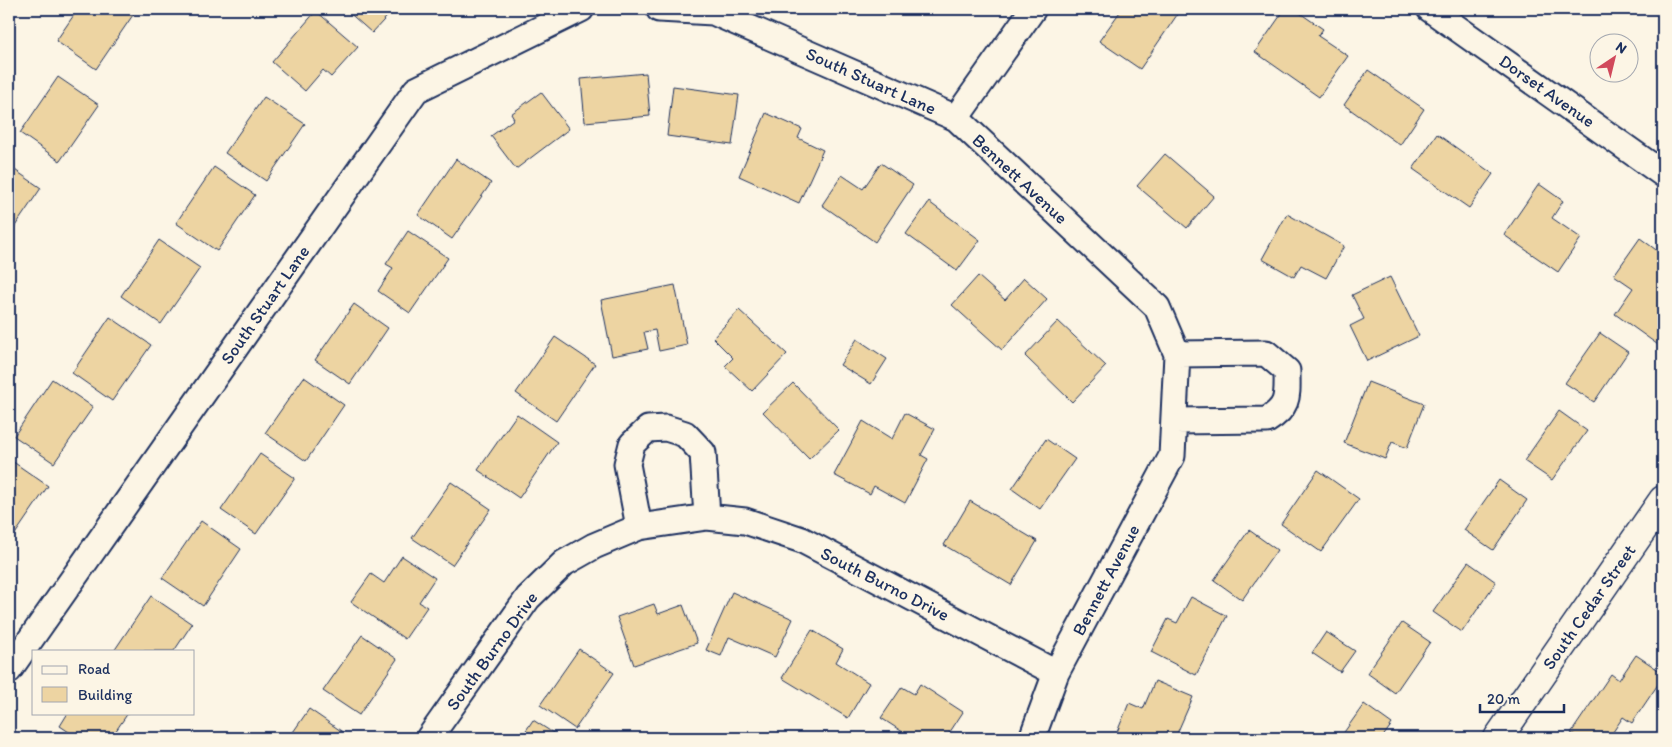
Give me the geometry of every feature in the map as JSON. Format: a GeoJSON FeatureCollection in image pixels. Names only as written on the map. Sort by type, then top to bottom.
{"type":"FeatureCollection","features":[{"type":"Feature","properties":{"kind":"street","name":"South Stuart Lane"},"geometry":{"type":"LineString","coordinates":[[9,670],[416,90],[581,9]]}},
{"type":"Feature","properties":{"kind":"street","name":"South Stuart Lane"},"geometry":{"type":"LineString","coordinates":[[659,9],[713,12],[956,118],[1034,9]]}},
{"type":"Feature","properties":{"kind":"street","name":"Dorset Avenue"},"geometry":{"type":"LineString","coordinates":[[1430,9],[1663,174]]}},
{"type":"Feature","properties":{"kind":"street","name":"Bennett Avenue"},"geometry":{"type":"LineString","coordinates":[[956,118],[1157,307],[1177,354],[1172,456],[1056,673],[1032,738]]}},
{"type":"Feature","properties":{"kind":"street"},"geometry":{"type":"LineString","coordinates":[[1174,421],[1267,420],[1280,412],[1287,398],[1287,371],[1266,353],[1177,354]]}},
{"type":"Feature","properties":{"kind":"street"},"geometry":{"type":"LineString","coordinates":[[639,527],[627,464],[632,444],[648,429],[666,428],[685,434],[703,453],[707,517]]}},
{"type":"Feature","properties":{"kind":"street","name":"South Cedar Street"},"geometry":{"type":"LineString","coordinates":[[1498,738],[1663,500]]}},
{"type":"Feature","properties":{"kind":"street","name":"South Burno Drive"},"geometry":{"type":"LineString","coordinates":[[429,738],[518,611],[546,579],[564,563],[594,546],[639,527],[707,517],[745,521],[802,540],[1056,673]]}},
{"type":"Feature","properties":{"kind":"building"},"geometry":{"type":"Polygon","coordinates":[[[78,9],[130,9],[135,12],[96,69],[56,41],[78,9]]]}},
{"type":"Feature","properties":{"kind":"building"},"geometry":{"type":"Polygon","coordinates":[[[345,9],[394,9],[372,33],[345,9]]]}},
{"type":"Feature","properties":{"kind":"building"},"geometry":{"type":"Polygon","coordinates":[[[1122,9],[1168,9],[1177,15],[1140,69],[1099,41],[1122,9]]]}},
{"type":"Feature","properties":{"kind":"building"},"geometry":{"type":"Polygon","coordinates":[[[1285,9],[1294,9],[1323,29],[1318,36],[1348,56],[1319,97],[1255,52],[1285,9]]]}},
{"type":"Feature","properties":{"kind":"building"},"geometry":{"type":"Polygon","coordinates":[[[316,11],[358,47],[331,77],[323,70],[305,91],[272,62],[316,11]]]}},
{"type":"Feature","properties":{"kind":"building"},"geometry":{"type":"Polygon","coordinates":[[[1368,70],[1424,109],[1400,145],[1344,105],[1368,70]]]}},
{"type":"Feature","properties":{"kind":"building"},"geometry":{"type":"Polygon","coordinates":[[[646,73],[650,116],[585,122],[581,79],[646,73]]]}},
{"type":"Feature","properties":{"kind":"building"},"geometry":{"type":"Polygon","coordinates":[[[58,77],[99,105],[60,161],[20,133],[58,77]]]}},
{"type":"Feature","properties":{"kind":"building"},"geometry":{"type":"Polygon","coordinates":[[[673,86],[739,95],[732,145],[667,136],[673,86]]]}},
{"type":"Feature","properties":{"kind":"building"},"geometry":{"type":"Polygon","coordinates":[[[541,92],[569,129],[516,169],[491,136],[514,119],[511,114],[541,92]]]}},
{"type":"Feature","properties":{"kind":"building"},"geometry":{"type":"Polygon","coordinates":[[[264,97],[305,124],[266,181],[225,153],[264,97]]]}},
{"type":"Feature","properties":{"kind":"building"},"geometry":{"type":"Polygon","coordinates":[[[766,113],[802,129],[798,138],[823,150],[799,203],[739,176],[766,113]]]}},
{"type":"Feature","properties":{"kind":"building"},"geometry":{"type":"Polygon","coordinates":[[[1437,134],[1493,174],[1469,208],[1413,169],[1437,134]]]}},
{"type":"Feature","properties":{"kind":"building"},"geometry":{"type":"Polygon","coordinates":[[[1165,154],[1214,196],[1187,228],[1137,186],[1165,154]]]}},
{"type":"Feature","properties":{"kind":"building"},"geometry":{"type":"Polygon","coordinates":[[[456,159],[491,183],[452,239],[418,215],[456,159]]]}},
{"type":"Feature","properties":{"kind":"building"},"geometry":{"type":"Polygon","coordinates":[[[881,163],[913,185],[875,242],[822,205],[842,175],[863,189],[881,163]]]}},
{"type":"Feature","properties":{"kind":"building"},"geometry":{"type":"Polygon","coordinates":[[[9,166],[41,188],[9,235],[9,166]]]}},
{"type":"Feature","properties":{"kind":"building"},"geometry":{"type":"Polygon","coordinates":[[[214,167],[255,195],[217,251],[176,223],[214,167]]]}},
{"type":"Feature","properties":{"kind":"building"},"geometry":{"type":"Polygon","coordinates":[[[1539,184],[1563,201],[1552,218],[1581,238],[1558,272],[1504,235],[1539,184]]]}},
{"type":"Feature","properties":{"kind":"building"},"geometry":{"type":"Polygon","coordinates":[[[929,202],[980,240],[957,271],[906,234],[929,202]]]}},
{"type":"Feature","properties":{"kind":"building"},"geometry":{"type":"Polygon","coordinates":[[[1287,214],[1344,246],[1326,278],[1301,265],[1294,277],[1262,259],[1287,214]]]}},
{"type":"Feature","properties":{"kind":"building"},"geometry":{"type":"Polygon","coordinates":[[[408,231],[448,258],[410,313],[378,291],[393,268],[386,264],[408,231]]]}},
{"type":"Feature","properties":{"kind":"building"},"geometry":{"type":"Polygon","coordinates":[[[1640,238],[1663,255],[1663,344],[1661,347],[1615,314],[1633,288],[1614,275],[1640,238]]]}},
{"type":"Feature","properties":{"kind":"building"},"geometry":{"type":"Polygon","coordinates":[[[159,240],[200,268],[161,324],[121,296],[159,240]]]}},
{"type":"Feature","properties":{"kind":"building"},"geometry":{"type":"Polygon","coordinates":[[[978,276],[1005,300],[1024,278],[1047,299],[1002,350],[952,305],[978,276]]]}},
{"type":"Feature","properties":{"kind":"building"},"geometry":{"type":"Polygon","coordinates":[[[1390,277],[1419,336],[1367,361],[1350,326],[1364,319],[1352,295],[1390,277]]]}},
{"type":"Feature","properties":{"kind":"building"},"geometry":{"type":"Polygon","coordinates":[[[675,285],[687,345],[659,351],[655,330],[644,332],[648,349],[612,356],[601,300],[675,285]]]}},
{"type":"Feature","properties":{"kind":"building"},"geometry":{"type":"Polygon","coordinates":[[[354,304],[388,328],[350,384],[315,360],[354,304]]]}},
{"type":"Feature","properties":{"kind":"building"},"geometry":{"type":"Polygon","coordinates":[[[739,310],[787,354],[752,391],[725,366],[733,358],[713,338],[739,310]]]}},
{"type":"Feature","properties":{"kind":"building"},"geometry":{"type":"Polygon","coordinates":[[[110,317],[151,345],[112,401],[72,373],[110,317]]]}},
{"type":"Feature","properties":{"kind":"building"},"geometry":{"type":"Polygon","coordinates":[[[1058,321],[1106,366],[1072,402],[1025,356],[1058,321]]]}},
{"type":"Feature","properties":{"kind":"building"},"geometry":{"type":"Polygon","coordinates":[[[1600,333],[1628,352],[1594,402],[1565,383],[1600,333]]]}},
{"type":"Feature","properties":{"kind":"building"},"geometry":{"type":"Polygon","coordinates":[[[555,337],[595,364],[556,421],[516,393],[555,337]]]}},
{"type":"Feature","properties":{"kind":"building"},"geometry":{"type":"Polygon","coordinates":[[[857,339],[887,359],[871,384],[840,365],[857,339]]]}},
{"type":"Feature","properties":{"kind":"building"},"geometry":{"type":"Polygon","coordinates":[[[304,377],[344,405],[306,461],[265,433],[304,377]]]}},
{"type":"Feature","properties":{"kind":"building"},"geometry":{"type":"Polygon","coordinates":[[[52,379],[93,407],[54,463],[14,436],[52,379]]]}},
{"type":"Feature","properties":{"kind":"building"},"geometry":{"type":"Polygon","coordinates":[[[1368,382],[1424,404],[1407,448],[1392,442],[1385,459],[1344,443],[1368,382]]]}},
{"type":"Feature","properties":{"kind":"building"},"geometry":{"type":"Polygon","coordinates":[[[793,383],[839,430],[809,459],[763,412],[793,383]]]}},
{"type":"Feature","properties":{"kind":"building"},"geometry":{"type":"Polygon","coordinates":[[[1559,411],[1587,431],[1552,480],[1524,461],[1559,411]]]}},
{"type":"Feature","properties":{"kind":"building"},"geometry":{"type":"Polygon","coordinates":[[[905,413],[935,429],[921,455],[928,459],[905,503],[874,486],[870,494],[834,475],[863,421],[892,439],[905,413]]]}},
{"type":"Feature","properties":{"kind":"building"},"geometry":{"type":"Polygon","coordinates":[[[517,414],[557,442],[519,498],[478,470],[517,414]]]}},
{"type":"Feature","properties":{"kind":"building"},"geometry":{"type":"Polygon","coordinates":[[[1046,439],[1075,459],[1040,509],[1012,489],[1046,439]]]}},
{"type":"Feature","properties":{"kind":"building"},"geometry":{"type":"Polygon","coordinates":[[[260,454],[295,478],[256,534],[221,510],[260,454]]]}},
{"type":"Feature","properties":{"kind":"building"},"geometry":{"type":"Polygon","coordinates":[[[9,459],[48,486],[9,543],[9,459]]]}},
{"type":"Feature","properties":{"kind":"building"},"geometry":{"type":"Polygon","coordinates":[[[1318,470],[1359,499],[1321,552],[1281,524],[1318,470]]]}},
{"type":"Feature","properties":{"kind":"building"},"geometry":{"type":"Polygon","coordinates":[[[1499,480],[1527,500],[1493,550],[1464,530],[1499,480]]]}},
{"type":"Feature","properties":{"kind":"building"},"geometry":{"type":"Polygon","coordinates":[[[451,482],[491,509],[452,565],[412,538],[451,482]]]}},
{"type":"Feature","properties":{"kind":"building"},"geometry":{"type":"Polygon","coordinates":[[[970,501],[1037,541],[1011,585],[944,545],[970,501]]]}},
{"type":"Feature","properties":{"kind":"building"},"geometry":{"type":"Polygon","coordinates":[[[201,521],[241,549],[203,606],[162,578],[201,521]]]}},
{"type":"Feature","properties":{"kind":"building"},"geometry":{"type":"Polygon","coordinates":[[[1249,530],[1277,550],[1242,600],[1214,580],[1249,530]]]}},
{"type":"Feature","properties":{"kind":"building"},"geometry":{"type":"Polygon","coordinates":[[[402,556],[435,578],[419,602],[427,607],[405,639],[351,602],[371,574],[384,583],[402,556]]]}},
{"type":"Feature","properties":{"kind":"building"},"geometry":{"type":"Polygon","coordinates":[[[1468,562],[1496,582],[1462,632],[1433,612],[1468,562]]]}},
{"type":"Feature","properties":{"kind":"building"},"geometry":{"type":"Polygon","coordinates":[[[732,592],[793,619],[775,657],[729,637],[721,656],[706,650],[732,592]]]}},
{"type":"Feature","properties":{"kind":"building"},"geometry":{"type":"Polygon","coordinates":[[[151,596],[192,624],[175,650],[115,650],[151,596]]]}},
{"type":"Feature","properties":{"kind":"building"},"geometry":{"type":"Polygon","coordinates":[[[1191,597],[1227,616],[1196,675],[1151,652],[1168,619],[1177,623],[1191,597]]]}},
{"type":"Feature","properties":{"kind":"building"},"geometry":{"type":"Polygon","coordinates":[[[654,604],[658,614],[683,605],[697,643],[634,665],[617,617],[654,604]]]}},
{"type":"Feature","properties":{"kind":"building"},"geometry":{"type":"Polygon","coordinates":[[[1402,623],[1430,642],[1395,693],[1367,673],[1402,623]]]}},
{"type":"Feature","properties":{"kind":"building"},"geometry":{"type":"Polygon","coordinates":[[[812,630],[843,649],[836,662],[869,683],[848,718],[782,678],[812,630]]]}},
{"type":"Feature","properties":{"kind":"building"},"geometry":{"type":"Polygon","coordinates":[[[1326,632],[1355,651],[1340,672],[1312,653],[1326,632]]]}},
{"type":"Feature","properties":{"kind":"building"},"geometry":{"type":"Polygon","coordinates":[[[362,635],[397,659],[359,715],[323,691],[362,635]]]}},
{"type":"Feature","properties":{"kind":"building"},"geometry":{"type":"Polygon","coordinates":[[[579,649],[614,673],[575,729],[540,705],[579,649]]]}},
{"type":"Feature","properties":{"kind":"building"},"geometry":{"type":"Polygon","coordinates":[[[1636,655],[1663,673],[1663,677],[1632,723],[1623,717],[1609,738],[1580,738],[1571,733],[1611,674],[1619,680],[1636,655]]]}},
{"type":"Feature","properties":{"kind":"building"},"geometry":{"type":"Polygon","coordinates":[[[1155,681],[1193,697],[1175,738],[1115,737],[1129,703],[1143,709],[1155,681]]]}},
{"type":"Feature","properties":{"kind":"building"},"geometry":{"type":"Polygon","coordinates":[[[920,684],[963,712],[946,738],[912,738],[881,718],[902,687],[914,694],[920,684]]]}},
{"type":"Feature","properties":{"kind":"building"},"geometry":{"type":"Polygon","coordinates":[[[1364,704],[1392,724],[1382,738],[1340,738],[1364,704]]]}},
{"type":"Feature","properties":{"kind":"building"},"geometry":{"type":"Polygon","coordinates":[[[309,709],[344,733],[341,738],[289,738],[309,709]]]}},
{"type":"Feature","properties":{"kind":"building"},"geometry":{"type":"Polygon","coordinates":[[[67,714],[127,714],[111,738],[78,738],[60,726],[67,714]]]}},
{"type":"Feature","properties":{"kind":"building"},"geometry":{"type":"Polygon","coordinates":[[[533,720],[561,738],[521,738],[533,720]]]}}]}
